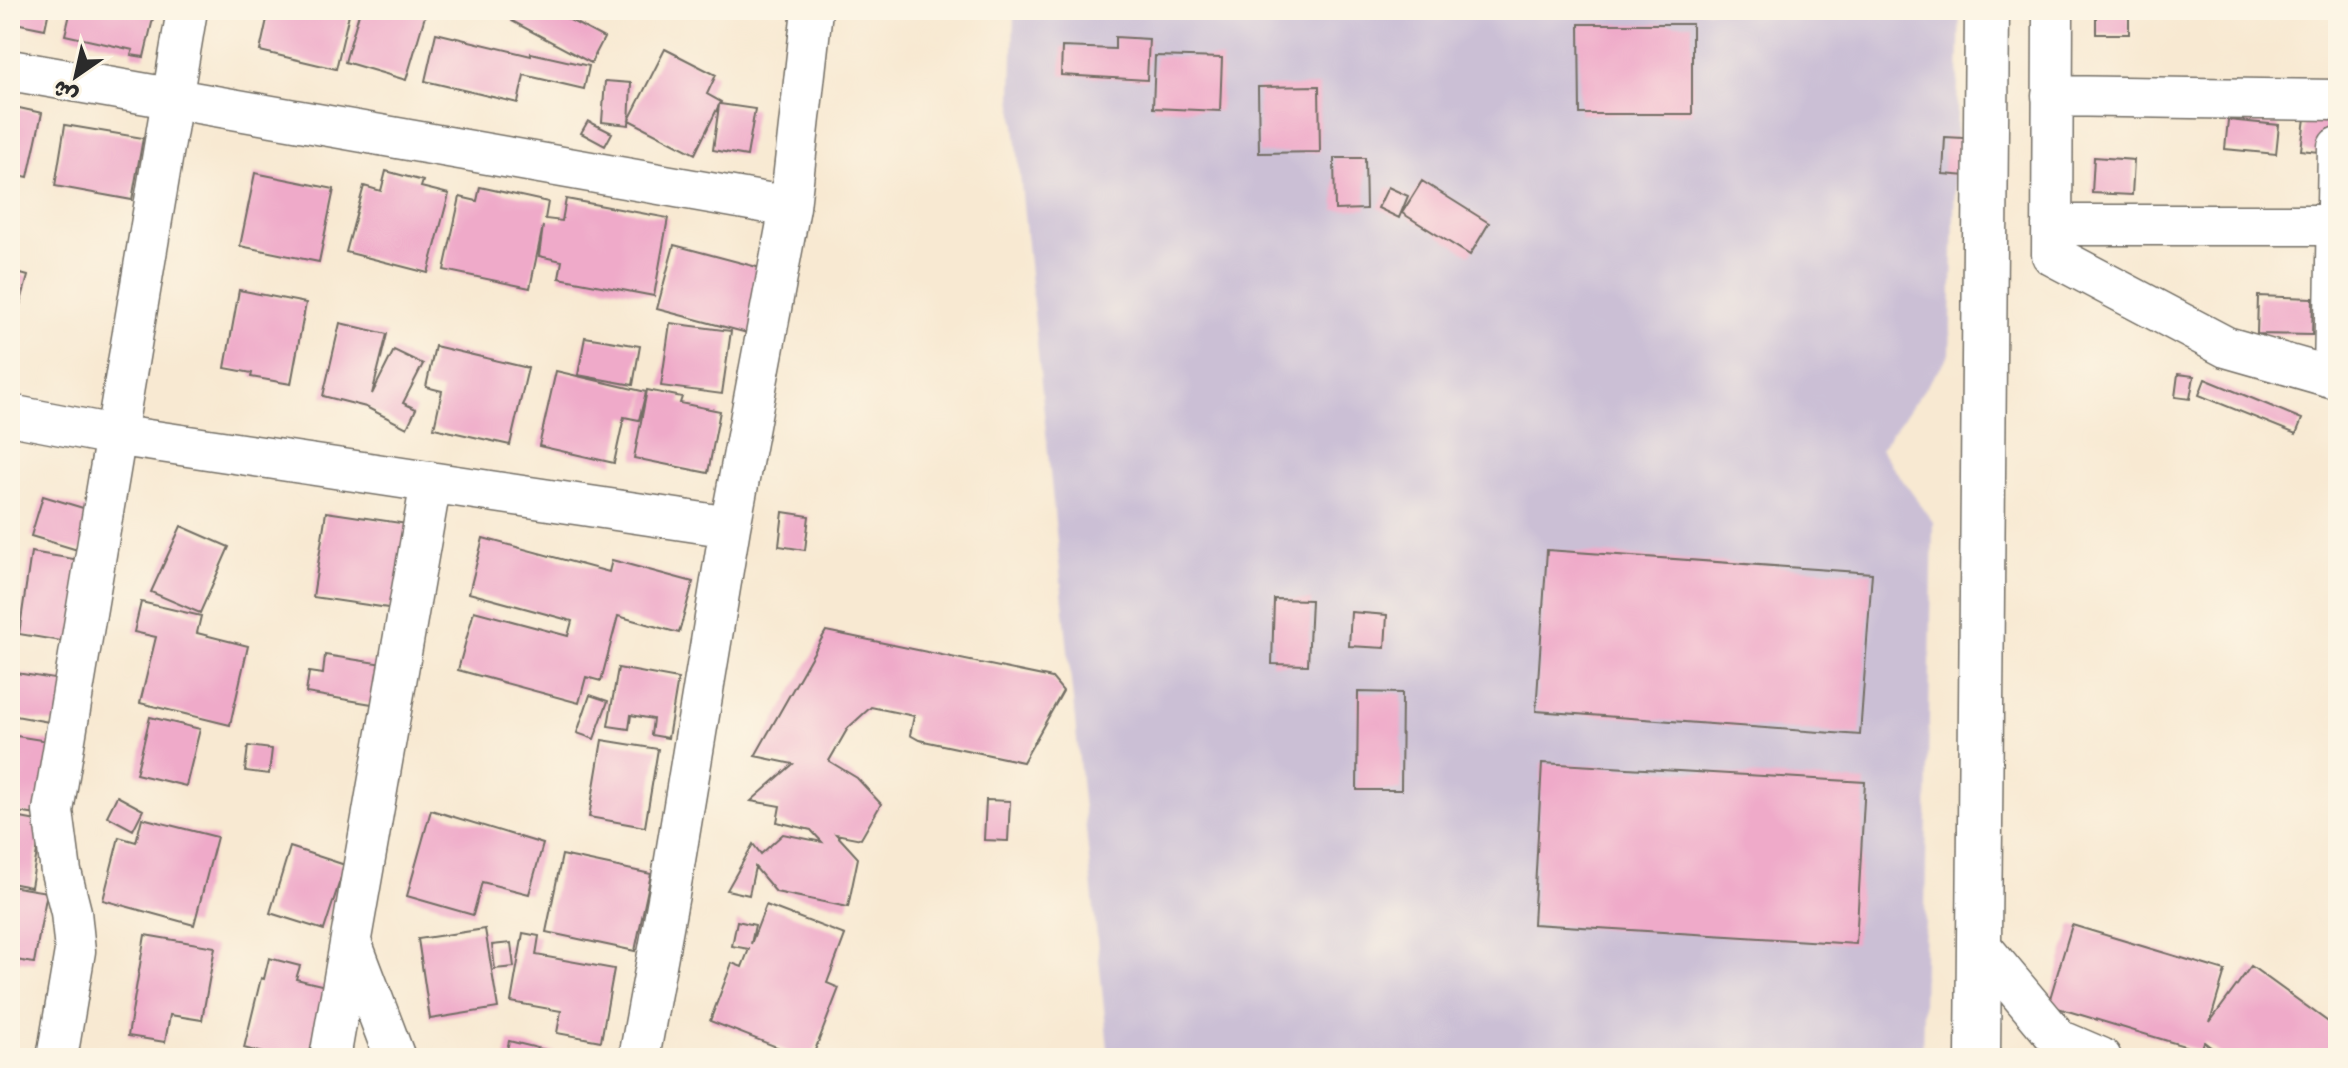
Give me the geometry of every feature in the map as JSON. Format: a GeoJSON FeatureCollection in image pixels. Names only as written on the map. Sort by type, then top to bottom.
{"type":"FeatureCollection","features":[{"type":"Feature","properties":{"kind":"street"},"geometry":{"type":"LineString","coordinates":[[57,1058],[75,951],[53,811],[187,10]]}},
{"type":"Feature","properties":{"kind":"street"},"geometry":{"type":"LineString","coordinates":[[639,1058],[730,527],[790,207],[812,10]]}},
{"type":"Feature","properties":{"kind":"street"},"geometry":{"type":"LineString","coordinates":[[1978,1058],[1987,10]]}},
{"type":"Feature","properties":{"kind":"street"},"geometry":{"type":"LineString","coordinates":[[2053,10],[2052,255],[2226,347],[2336,363],[2338,147]]}},
{"type":"Feature","properties":{"kind":"street"},"geometry":{"type":"LineString","coordinates":[[10,70],[790,207]]}},
{"type":"Feature","properties":{"kind":"street"},"geometry":{"type":"LineString","coordinates":[[2052,96],[2338,100]]}},
{"type":"Feature","properties":{"kind":"street"},"geometry":{"type":"LineString","coordinates":[[2052,225],[2337,225]]}},
{"type":"Feature","properties":{"kind":"street"},"geometry":{"type":"LineString","coordinates":[[10,415],[114,435],[730,527]]}},
{"type":"Feature","properties":{"kind":"street"},"geometry":{"type":"LineString","coordinates":[[330,1058],[431,482]]}},
{"type":"Feature","properties":{"kind":"street"},"geometry":{"type":"LineString","coordinates":[[351,941],[395,1058]]}},
{"type":"Feature","properties":{"kind":"street"},"geometry":{"type":"LineString","coordinates":[[1979,944],[2059,1049],[2101,1058]]}},
{"type":"Feature","properties":{"kind":"shaded area"},"geometry":{"type":"Polygon","coordinates":[[[1014,10],[1960,10],[1950,354],[1880,449],[1933,522],[1922,1058],[1109,1058],[1012,95],[1014,10]]]}},
{"type":"Feature","properties":{"kind":"building"},"geometry":{"type":"Polygon","coordinates":[[[10,10],[49,10],[45,29],[10,22],[10,10]]]}},
{"type":"Feature","properties":{"kind":"building"},"geometry":{"type":"Polygon","coordinates":[[[71,10],[155,10],[144,57],[131,55],[133,50],[65,35],[71,10]]]}},
{"type":"Feature","properties":{"kind":"building"},"geometry":{"type":"Polygon","coordinates":[[[269,10],[350,10],[336,69],[260,51],[269,10]]]}},
{"type":"Feature","properties":{"kind":"building"},"geometry":{"type":"Polygon","coordinates":[[[360,10],[406,10],[425,16],[406,80],[345,62],[360,10]]]}},
{"type":"Feature","properties":{"kind":"building"},"geometry":{"type":"Polygon","coordinates":[[[517,10],[551,10],[604,38],[591,63],[512,21],[517,10]]]}},
{"type":"Feature","properties":{"kind":"building"},"geometry":{"type":"Polygon","coordinates":[[[2096,10],[2129,10],[2129,34],[2096,34],[2096,10]]]}},
{"type":"Feature","properties":{"kind":"building"},"geometry":{"type":"Polygon","coordinates":[[[1579,24],[1692,24],[1692,114],[1580,114],[1579,24]]]}},
{"type":"Feature","properties":{"kind":"building"},"geometry":{"type":"Polygon","coordinates":[[[436,33],[531,56],[531,53],[589,66],[584,89],[524,75],[518,103],[425,81],[436,33]]]}},
{"type":"Feature","properties":{"kind":"building"},"geometry":{"type":"Polygon","coordinates":[[[1115,37],[1149,39],[1147,80],[1061,75],[1062,47],[1115,49],[1115,37]]]}},
{"type":"Feature","properties":{"kind":"building"},"geometry":{"type":"Polygon","coordinates":[[[665,49],[716,75],[707,94],[720,104],[755,109],[747,156],[713,150],[719,105],[695,154],[629,120],[665,49]]]}},
{"type":"Feature","properties":{"kind":"building"},"geometry":{"type":"Polygon","coordinates":[[[1155,56],[1222,58],[1220,111],[1153,108],[1155,56]]]}},
{"type":"Feature","properties":{"kind":"building"},"geometry":{"type":"Polygon","coordinates":[[[605,81],[631,83],[629,125],[602,122],[605,81]]]}},
{"type":"Feature","properties":{"kind":"building"},"geometry":{"type":"Polygon","coordinates":[[[1319,86],[1320,152],[1259,153],[1258,87],[1319,86]]]}},
{"type":"Feature","properties":{"kind":"building"},"geometry":{"type":"Polygon","coordinates":[[[10,106],[42,113],[28,177],[10,173],[10,106]]]}},
{"type":"Feature","properties":{"kind":"building"},"geometry":{"type":"Polygon","coordinates":[[[2305,118],[2338,121],[2337,154],[2301,150],[2305,118]]]}},
{"type":"Feature","properties":{"kind":"building"},"geometry":{"type":"Polygon","coordinates":[[[2228,120],[2279,125],[2276,154],[2225,149],[2228,120]]]}},
{"type":"Feature","properties":{"kind":"building"},"geometry":{"type":"Polygon","coordinates":[[[588,121],[612,133],[605,146],[581,133],[588,121]]]}},
{"type":"Feature","properties":{"kind":"building"},"geometry":{"type":"Polygon","coordinates":[[[65,125],[143,138],[132,200],[55,186],[65,125]]]}},
{"type":"Feature","properties":{"kind":"building"},"geometry":{"type":"Polygon","coordinates":[[[1945,137],[1982,139],[1980,177],[1943,174],[1945,137]]]}},
{"type":"Feature","properties":{"kind":"building"},"geometry":{"type":"Polygon","coordinates":[[[2094,157],[2134,160],[2132,195],[2092,193],[2094,157]]]}},
{"type":"Feature","properties":{"kind":"building"},"geometry":{"type":"Polygon","coordinates":[[[1334,158],[1365,158],[1366,209],[1335,210],[1334,158]]]}},
{"type":"Feature","properties":{"kind":"building"},"geometry":{"type":"Polygon","coordinates":[[[386,171],[423,181],[421,187],[449,194],[428,273],[346,252],[364,186],[381,191],[386,171]]]}},
{"type":"Feature","properties":{"kind":"building"},"geometry":{"type":"Polygon","coordinates":[[[255,173],[334,189],[319,262],[240,246],[255,173]]]}},
{"type":"Feature","properties":{"kind":"building"},"geometry":{"type":"Polygon","coordinates":[[[1422,181],[1489,223],[1470,255],[1402,213],[1422,181]]]}},
{"type":"Feature","properties":{"kind":"building"},"geometry":{"type":"Polygon","coordinates":[[[480,187],[548,202],[545,219],[562,221],[566,199],[668,218],[654,296],[559,278],[562,261],[539,256],[543,226],[530,288],[444,270],[460,197],[477,201],[480,187]]]}},
{"type":"Feature","properties":{"kind":"building"},"geometry":{"type":"Polygon","coordinates":[[[1388,187],[1408,196],[1399,218],[1378,208],[1388,187]]]}},
{"type":"Feature","properties":{"kind":"building"},"geometry":{"type":"Polygon","coordinates":[[[674,245],[772,271],[755,335],[657,309],[674,245]]]}},
{"type":"Feature","properties":{"kind":"building"},"geometry":{"type":"Polygon","coordinates":[[[10,271],[28,276],[11,338],[10,338],[10,271]]]}},
{"type":"Feature","properties":{"kind":"building"},"geometry":{"type":"Polygon","coordinates":[[[239,290],[306,303],[291,384],[251,377],[252,373],[225,368],[239,290]]]}},
{"type":"Feature","properties":{"kind":"building"},"geometry":{"type":"Polygon","coordinates":[[[2258,296],[2313,298],[2312,335],[2257,334],[2258,296]]]}},
{"type":"Feature","properties":{"kind":"building"},"geometry":{"type":"Polygon","coordinates":[[[340,323],[387,334],[372,394],[394,350],[423,364],[403,403],[416,409],[407,428],[366,407],[323,396],[340,323]]]}},
{"type":"Feature","properties":{"kind":"building"},"geometry":{"type":"Polygon","coordinates":[[[670,323],[731,331],[722,394],[661,386],[670,323]]]}},
{"type":"Feature","properties":{"kind":"building"},"geometry":{"type":"Polygon","coordinates":[[[585,337],[640,346],[633,385],[578,375],[585,337]]]}},
{"type":"Feature","properties":{"kind":"building"},"geometry":{"type":"Polygon","coordinates":[[[435,346],[528,368],[510,445],[434,428],[442,391],[426,387],[435,346]]]}},
{"type":"Feature","properties":{"kind":"building"},"geometry":{"type":"Polygon","coordinates":[[[556,371],[646,392],[639,420],[624,417],[614,463],[539,446],[556,371]]]}},
{"type":"Feature","properties":{"kind":"building"},"geometry":{"type":"Polygon","coordinates":[[[2178,374],[2194,376],[2190,399],[2175,397],[2178,374]]]}},
{"type":"Feature","properties":{"kind":"building"},"geometry":{"type":"Polygon","coordinates":[[[2205,379],[2302,419],[2296,434],[2199,395],[2205,379]]]}},
{"type":"Feature","properties":{"kind":"building"},"geometry":{"type":"Polygon","coordinates":[[[647,390],[682,397],[680,403],[720,411],[708,473],[634,458],[647,390]]]}},
{"type":"Feature","properties":{"kind":"building"},"geometry":{"type":"Polygon","coordinates":[[[43,496],[93,511],[81,551],[31,536],[43,496]]]}},
{"type":"Feature","properties":{"kind":"building"},"geometry":{"type":"Polygon","coordinates":[[[326,512],[414,525],[402,610],[313,597],[326,512]]]}},
{"type":"Feature","properties":{"kind":"building"},"geometry":{"type":"Polygon","coordinates":[[[783,512],[809,516],[805,550],[779,546],[783,512]]]}},
{"type":"Feature","properties":{"kind":"building"},"geometry":{"type":"Polygon","coordinates":[[[181,526],[229,547],[200,613],[151,592],[181,526]]]}},
{"type":"Feature","properties":{"kind":"building"},"geometry":{"type":"Polygon","coordinates":[[[483,538],[609,572],[612,560],[693,582],[679,633],[618,616],[601,681],[586,677],[579,703],[458,670],[474,611],[568,636],[572,621],[469,593],[483,538]]]}},
{"type":"Feature","properties":{"kind":"building"},"geometry":{"type":"Polygon","coordinates":[[[1547,550],[1872,573],[1860,735],[1536,711],[1547,550]]]}},
{"type":"Feature","properties":{"kind":"building"},"geometry":{"type":"Polygon","coordinates":[[[31,552],[92,562],[80,644],[19,634],[31,552]]]}},
{"type":"Feature","properties":{"kind":"building"},"geometry":{"type":"Polygon","coordinates":[[[1274,599],[1311,600],[1308,665],[1272,664],[1274,599]]]}},
{"type":"Feature","properties":{"kind":"building"},"geometry":{"type":"Polygon","coordinates":[[[141,602],[201,616],[197,633],[248,646],[230,725],[140,703],[156,637],[134,632],[141,602]]]}},
{"type":"Feature","properties":{"kind":"building"},"geometry":{"type":"Polygon","coordinates":[[[1351,612],[1387,615],[1385,648],[1349,646],[1351,612]]]}},
{"type":"Feature","properties":{"kind":"building"},"geometry":{"type":"Polygon","coordinates":[[[826,631],[1052,678],[1063,691],[1023,762],[919,740],[910,735],[914,716],[871,707],[848,728],[829,761],[857,778],[881,804],[861,839],[836,834],[858,858],[848,907],[776,892],[755,867],[749,895],[727,890],[753,844],[761,854],[783,834],[822,842],[811,830],[777,822],[780,806],[751,801],[793,764],[755,756],[826,631]]]}},
{"type":"Feature","properties":{"kind":"building"},"geometry":{"type":"Polygon","coordinates":[[[325,655],[396,666],[390,707],[306,693],[309,672],[323,674],[325,655]]]}},
{"type":"Feature","properties":{"kind":"building"},"geometry":{"type":"Polygon","coordinates":[[[618,668],[678,679],[668,738],[651,735],[653,719],[631,715],[629,729],[608,726],[618,668]]]}},
{"type":"Feature","properties":{"kind":"building"},"geometry":{"type":"Polygon","coordinates":[[[10,672],[67,681],[60,724],[10,715],[10,672]]]}},
{"type":"Feature","properties":{"kind":"building"},"geometry":{"type":"Polygon","coordinates":[[[1358,692],[1402,693],[1401,790],[1357,790],[1358,692]]]}},
{"type":"Feature","properties":{"kind":"building"},"geometry":{"type":"Polygon","coordinates":[[[590,695],[608,701],[594,739],[577,733],[590,695]]]}},
{"type":"Feature","properties":{"kind":"building"},"geometry":{"type":"Polygon","coordinates":[[[150,717],[200,729],[186,786],[136,774],[150,717]]]}},
{"type":"Feature","properties":{"kind":"building"},"geometry":{"type":"Polygon","coordinates":[[[10,735],[54,742],[44,816],[10,811],[10,735]]]}},
{"type":"Feature","properties":{"kind":"building"},"geometry":{"type":"Polygon","coordinates":[[[602,740],[658,749],[645,827],[589,817],[602,740]]]}},
{"type":"Feature","properties":{"kind":"building"},"geometry":{"type":"Polygon","coordinates":[[[248,746],[272,749],[269,774],[245,771],[248,746]]]}},
{"type":"Feature","properties":{"kind":"building"},"geometry":{"type":"Polygon","coordinates":[[[1542,763],[1865,782],[1856,944],[1533,924],[1542,763]]]}},
{"type":"Feature","properties":{"kind":"building"},"geometry":{"type":"Polygon","coordinates":[[[117,796],[143,810],[133,830],[107,816],[117,796]]]}},
{"type":"Feature","properties":{"kind":"building"},"geometry":{"type":"Polygon","coordinates":[[[986,800],[1010,801],[1008,841],[984,840],[986,800]]]}},
{"type":"Feature","properties":{"kind":"building"},"geometry":{"type":"Polygon","coordinates":[[[431,810],[543,844],[529,894],[482,882],[473,915],[407,896],[431,810]]]}},
{"type":"Feature","properties":{"kind":"building"},"geometry":{"type":"Polygon","coordinates":[[[10,816],[42,822],[31,887],[10,883],[10,816]]]}},
{"type":"Feature","properties":{"kind":"building"},"geometry":{"type":"Polygon","coordinates":[[[142,818],[217,837],[194,925],[103,900],[119,837],[136,842],[142,818]]]}},
{"type":"Feature","properties":{"kind":"building"},"geometry":{"type":"Polygon","coordinates":[[[290,847],[345,865],[324,930],[270,913],[290,847]]]}},
{"type":"Feature","properties":{"kind":"building"},"geometry":{"type":"Polygon","coordinates":[[[562,855],[651,874],[635,951],[546,932],[562,855]]]}},
{"type":"Feature","properties":{"kind":"building"},"geometry":{"type":"Polygon","coordinates":[[[10,886],[47,892],[34,963],[10,959],[10,886]]]}},
{"type":"Feature","properties":{"kind":"building"},"geometry":{"type":"Polygon","coordinates":[[[766,905],[845,935],[827,983],[839,988],[812,1058],[710,1021],[732,963],[742,967],[749,949],[732,946],[737,921],[755,925],[751,944],[766,905]]]}},
{"type":"Feature","properties":{"kind":"building"},"geometry":{"type":"Polygon","coordinates":[[[2072,925],[2225,971],[2210,1022],[2251,966],[2338,1029],[2338,1058],[2225,1058],[2204,1042],[2201,1051],[2048,1005],[2072,925]]]}},
{"type":"Feature","properties":{"kind":"building"},"geometry":{"type":"Polygon","coordinates":[[[485,929],[498,1008],[430,1019],[418,939],[485,929]]]}},
{"type":"Feature","properties":{"kind":"building"},"geometry":{"type":"Polygon","coordinates":[[[523,933],[539,936],[536,955],[614,969],[601,1041],[557,1033],[561,1011],[511,1002],[523,933]]]}},
{"type":"Feature","properties":{"kind":"building"},"geometry":{"type":"Polygon","coordinates":[[[145,935],[215,947],[202,1020],[170,1015],[165,1042],[128,1036],[145,935]]]}},
{"type":"Feature","properties":{"kind":"building"},"geometry":{"type":"Polygon","coordinates":[[[511,943],[514,967],[495,969],[492,945],[511,943]]]}},
{"type":"Feature","properties":{"kind":"building"},"geometry":{"type":"Polygon","coordinates":[[[269,958],[300,966],[296,979],[338,989],[321,1058],[281,1058],[244,1048],[269,958]]]}},
{"type":"Feature","properties":{"kind":"building"},"geometry":{"type":"Polygon","coordinates":[[[509,1041],[574,1057],[574,1058],[505,1058],[509,1041]]]}}]}
